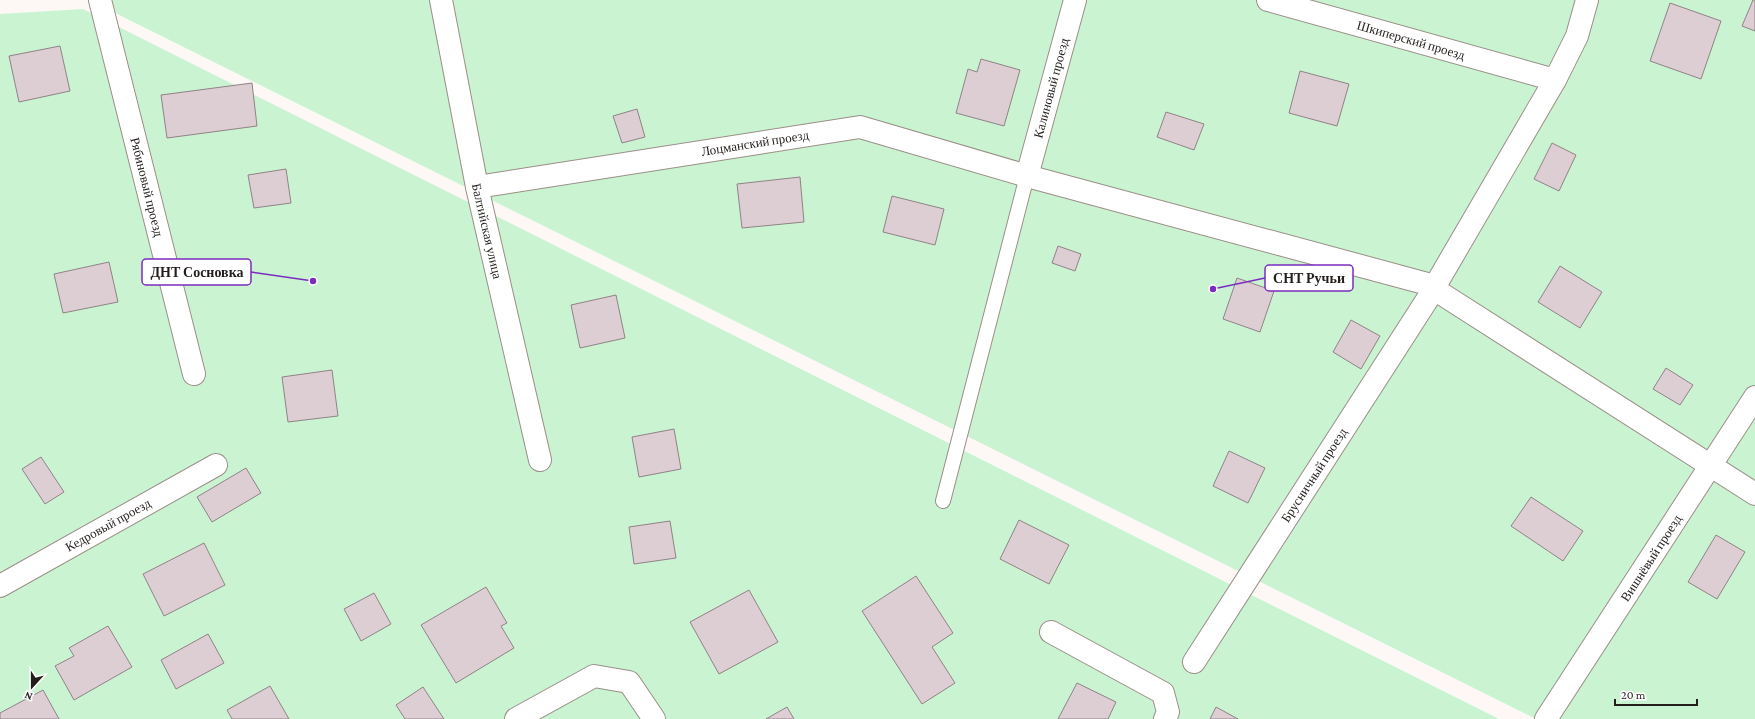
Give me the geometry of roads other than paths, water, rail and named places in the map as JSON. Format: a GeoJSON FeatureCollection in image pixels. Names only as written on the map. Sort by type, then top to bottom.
{"type":"FeatureCollection","features":[{"type":"Feature","properties":{"kind":"street","name":"Рябиновый проезд"},"geometry":{"type":"LineString","coordinates":[[100,0],[194,374]]}},
{"type":"Feature","properties":{"kind":"street","name":"Балтийская улица"},"geometry":{"type":"LineString","coordinates":[[442,0],[477,188],[540,460]]}},
{"type":"Feature","properties":{"kind":"street","name":"Калиновый проезд"},"geometry":{"type":"LineString","coordinates":[[1028,176],[1075,0]]}},
{"type":"Feature","properties":{"kind":"street","name":"Шкиперский проезд"},"geometry":{"type":"LineString","coordinates":[[1268,0],[1555,80]]}},
{"type":"Feature","properties":{"kind":"street","name":"Брусничный проезд"},"geometry":{"type":"LineString","coordinates":[[1194,662],[1435,287],[1555,80],[1577,36],[1587,0]]}},
{"type":"Feature","properties":{"kind":"street","name":"Лоцманский проезд"},"geometry":{"type":"LineString","coordinates":[[477,188],[860,127],[1028,176],[1435,287],[1755,494]]}},
{"type":"Feature","properties":{"kind":"street","name":"Вишнёвый проезд"},"geometry":{"type":"LineString","coordinates":[[1546,719],[1755,397]]}},
{"type":"Feature","properties":{"kind":"street","name":"Кедровый проезд"},"geometry":{"type":"LineString","coordinates":[[0,586],[216,465]]}},
{"type":"Feature","properties":{"kind":"street"},"geometry":{"type":"LineString","coordinates":[[1051,632],[1163,693],[1168,712],[1165,719]]}},
{"type":"Feature","properties":{"kind":"street"},"geometry":{"type":"LineString","coordinates":[[516,719],[594,676],[629,682],[654,719]]}},
{"type":"Feature","properties":{"kind":"lane"},"geometry":{"type":"LineString","coordinates":[[943,501],[1028,176]]}},
{"type":"Feature","properties":{"kind":"place","name":"ДНТ Сосновка"},"geometry":{"type":"Point","coordinates":[313,281]}},
{"type":"Feature","properties":{"kind":"place","name":"СНТ Ручьи"},"geometry":{"type":"Point","coordinates":[1213,289]}}]}
